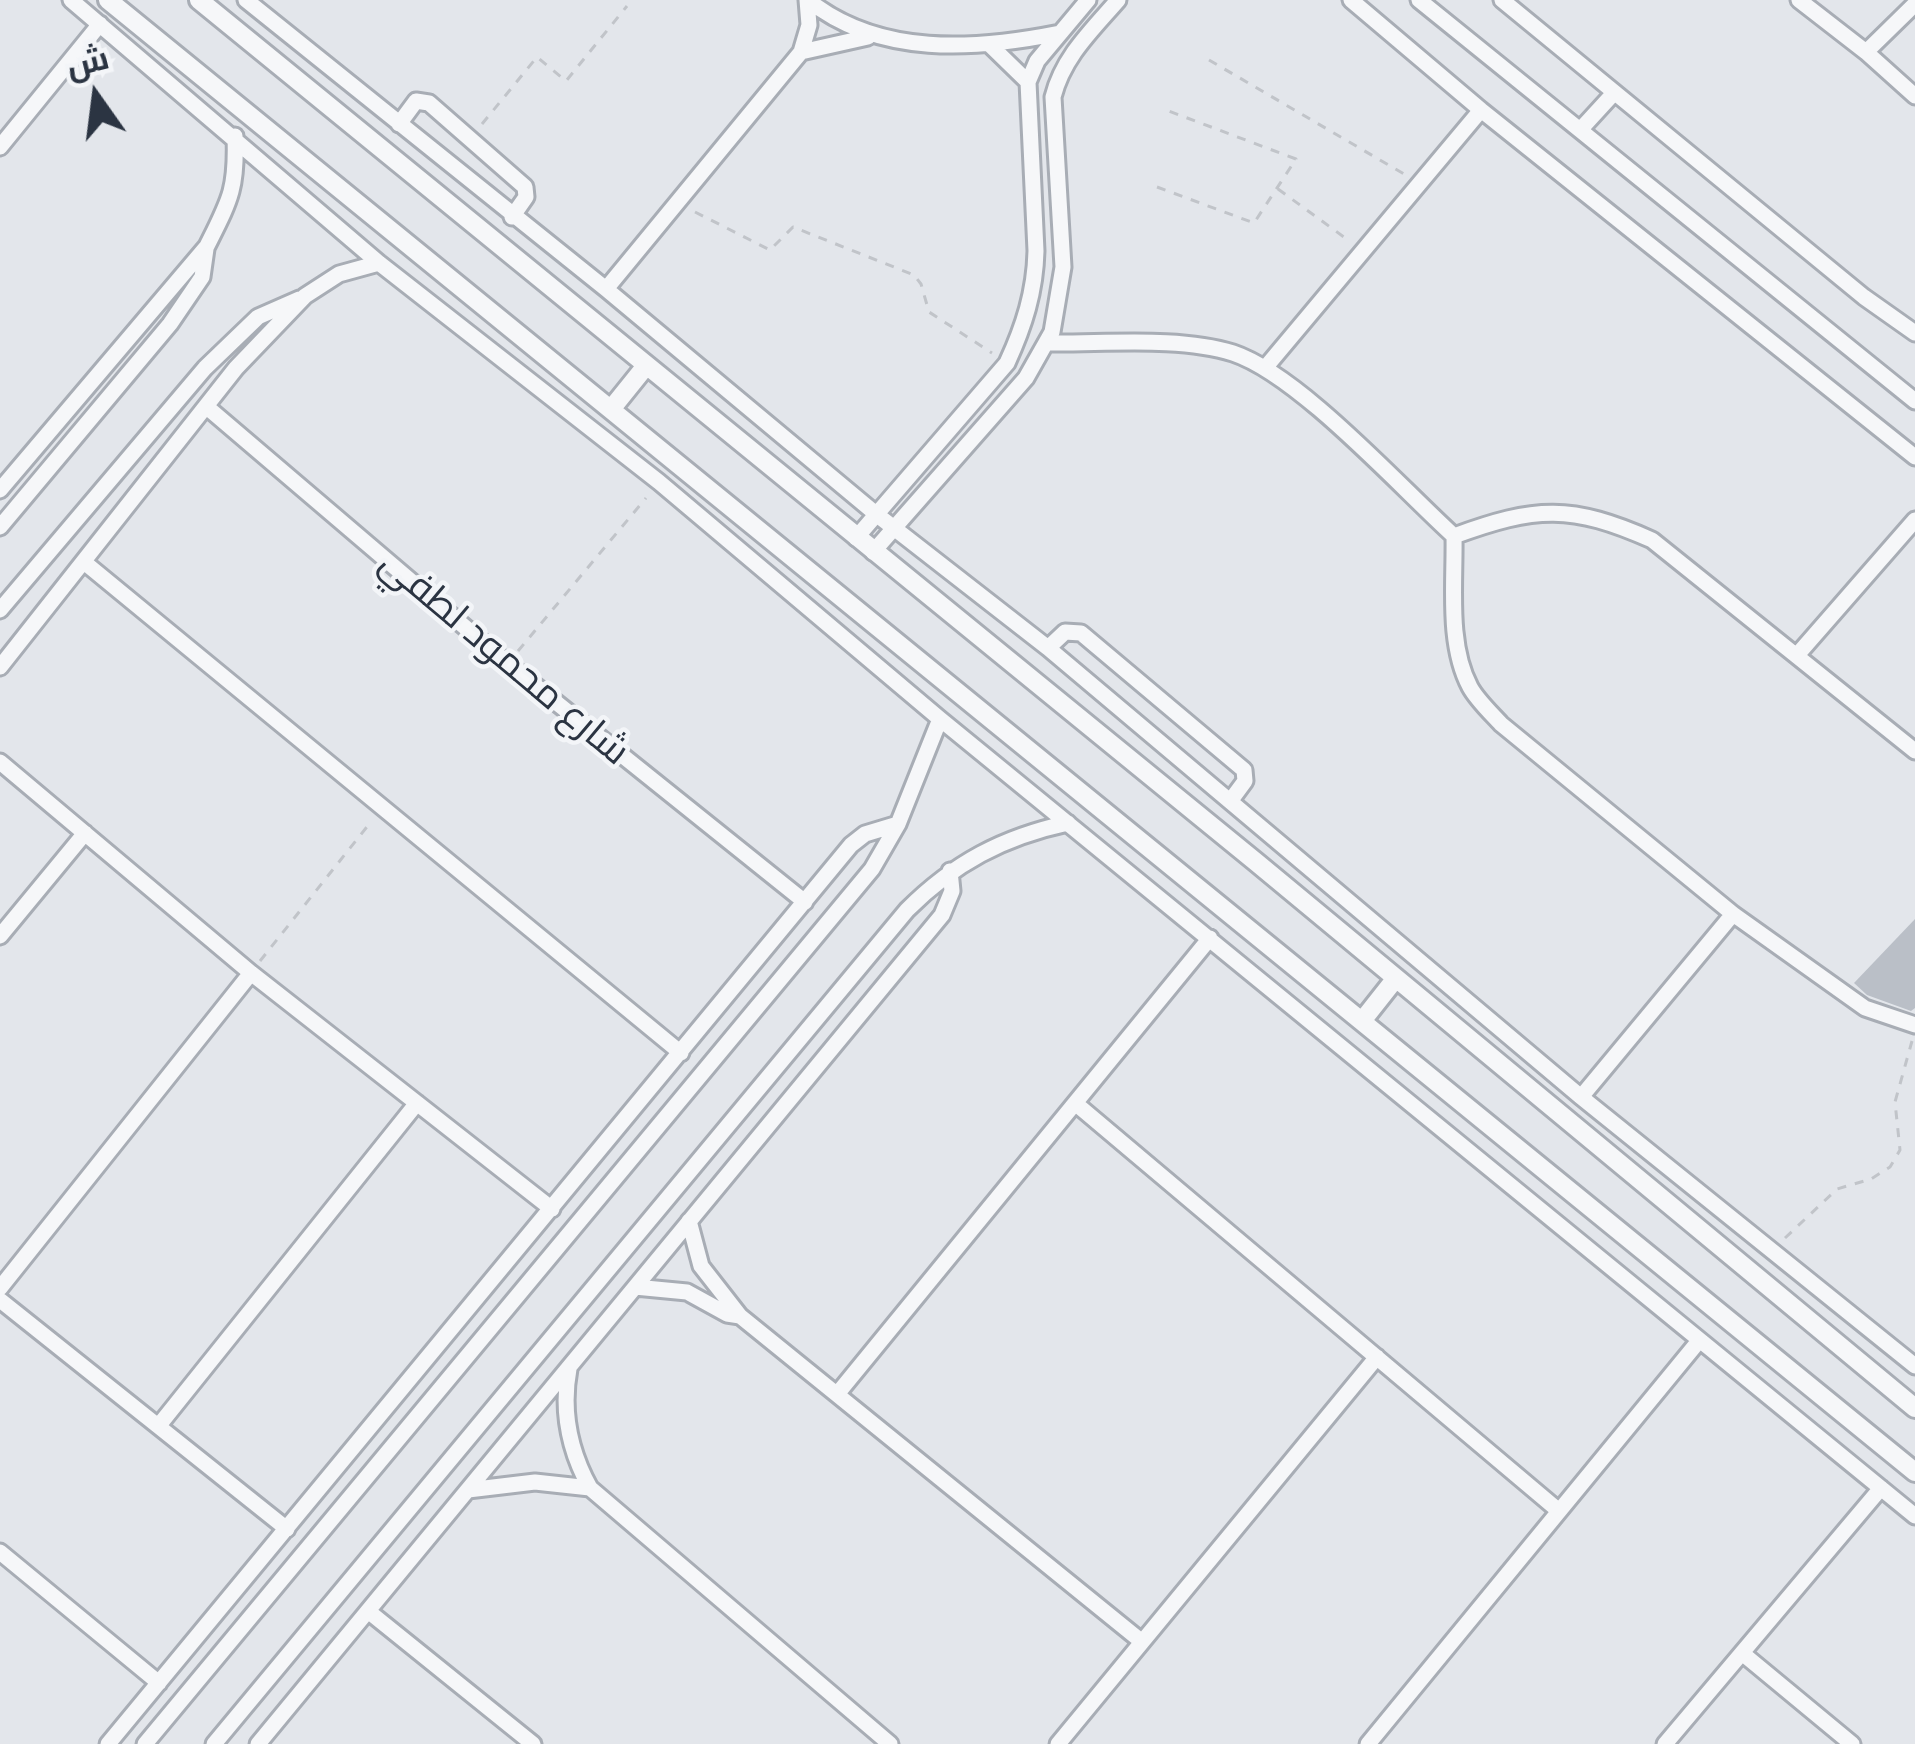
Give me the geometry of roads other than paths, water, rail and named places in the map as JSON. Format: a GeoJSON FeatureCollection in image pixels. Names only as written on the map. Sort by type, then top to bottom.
{"type":"FeatureCollection","features":[{"type":"Feature","properties":{"kind":"street"},"geometry":{"type":"LineString","coordinates":[[71,0],[379,263],[659,482],[940,719],[1915,1516]]}},
{"type":"Feature","properties":{"kind":"street"},"geometry":{"type":"LineString","coordinates":[[108,0],[1915,1472]]}},
{"type":"Feature","properties":{"kind":"street"},"geometry":{"type":"LineString","coordinates":[[199,0],[1915,1408]]}},
{"type":"Feature","properties":{"kind":"street"},"geometry":{"type":"LineString","coordinates":[[246,0],[606,289],[876,514],[1048,648],[1581,1097],[1915,1366]]}},
{"type":"Feature","properties":{"kind":"street"},"geometry":{"type":"LineString","coordinates":[[807,0],[848,27],[872,36],[990,45],[1060,32]]}},
{"type":"Feature","properties":{"kind":"street"},"geometry":{"type":"LineString","coordinates":[[606,289],[801,52],[809,26],[807,0]]}},
{"type":"Feature","properties":{"kind":"street"},"geometry":{"type":"LineString","coordinates":[[856,538],[1007,363],[1032,299],[1035,231],[1028,82],[1037,61],[1088,0]]}},
{"type":"Feature","properties":{"kind":"street"},"geometry":{"type":"LineString","coordinates":[[873,552],[1026,378],[1047,343],[1060,302],[1053,97],[1072,54],[1118,0]]}},
{"type":"Feature","properties":{"kind":"street"},"geometry":{"type":"LineString","coordinates":[[1351,0],[1481,110],[1915,457]]}},
{"type":"Feature","properties":{"kind":"street"},"geometry":{"type":"LineString","coordinates":[[1419,0],[1915,401]]}},
{"type":"Feature","properties":{"kind":"street"},"geometry":{"type":"LineString","coordinates":[[1502,0],[1864,297],[1913,328]]}},
{"type":"Feature","properties":{"kind":"street"},"geometry":{"type":"LineString","coordinates":[[1799,0],[1915,96]]}},
{"type":"Feature","properties":{"kind":"street"},"geometry":{"type":"LineString","coordinates":[[1866,52],[1915,4]]}},
{"type":"Feature","properties":{"kind":"street"},"geometry":{"type":"LineString","coordinates":[[0,146],[100,23]]}},
{"type":"Feature","properties":{"kind":"street"},"geometry":{"type":"LineString","coordinates":[[801,52],[872,36]]}},
{"type":"Feature","properties":{"kind":"street"},"geometry":{"type":"LineString","coordinates":[[990,45],[1028,82]]}},
{"type":"Feature","properties":{"kind":"street"},"geometry":{"type":"LineString","coordinates":[[1580,130],[1613,94]]}},
{"type":"Feature","properties":{"kind":"street"},"geometry":{"type":"LineString","coordinates":[[399,124],[416,101],[425,100],[525,188],[526,197],[512,217]]}},
{"type":"Feature","properties":{"kind":"street"},"geometry":{"type":"LineString","coordinates":[[1265,368],[1481,110]]}},
{"type":"Feature","properties":{"kind":"street"},"geometry":{"type":"LineString","coordinates":[[0,490],[206,246],[231,199],[236,178],[235,136]]}},
{"type":"Feature","properties":{"kind":"street"},"geometry":{"type":"LineString","coordinates":[[1032,172],[1058,171]]}},
{"type":"Feature","properties":{"kind":"street"},"geometry":{"type":"LineString","coordinates":[[1035,231],[1060,230]]}},
{"type":"Feature","properties":{"kind":"street"},"geometry":{"type":"LineString","coordinates":[[0,527],[170,324],[202,277],[206,246]]}},
{"type":"Feature","properties":{"kind":"street"},"geometry":{"type":"LineString","coordinates":[[0,610],[206,368],[258,316],[305,296],[339,274],[379,263]]}},
{"type":"Feature","properties":{"kind":"street"},"geometry":{"type":"LineString","coordinates":[[0,667],[236,368],[305,296]]}},
{"type":"Feature","properties":{"kind":"street"},"geometry":{"type":"LineString","coordinates":[[1047,343],[1200,346],[1265,368],[1309,401],[1454,536],[1454,619],[1471,688],[1501,724],[1733,914],[1865,1007],[1915,1029]]}},
{"type":"Feature","properties":{"kind":"street"},"geometry":{"type":"LineString","coordinates":[[612,408],[645,367]]}},
{"type":"Feature","properties":{"kind":"street","name":"شارع محمود لطفي"},"geometry":{"type":"LineString","coordinates":[[208,408],[508,663],[805,902]]}},
{"type":"Feature","properties":{"kind":"street"},"geometry":{"type":"LineString","coordinates":[[1454,536],[1513,514],[1561,512],[1608,520],[1652,540],[1915,751]]}},
{"type":"Feature","properties":{"kind":"street"},"geometry":{"type":"LineString","coordinates":[[1798,654],[1915,520]]}},
{"type":"Feature","properties":{"kind":"street"},"geometry":{"type":"LineString","coordinates":[[84,562],[680,1053]]}},
{"type":"Feature","properties":{"kind":"street"},"geometry":{"type":"LineString","coordinates":[[1048,648],[1065,632],[1076,630],[1116,662],[1244,770],[1245,781],[1231,800]]}},
{"type":"Feature","properties":{"kind":"street"},"geometry":{"type":"LineString","coordinates":[[146,1744],[872,869],[898,824],[940,719]]}},
{"type":"Feature","properties":{"kind":"street"},"geometry":{"type":"LineString","coordinates":[[0,762],[250,973],[552,1209]]}},
{"type":"Feature","properties":{"kind":"street"},"geometry":{"type":"LineString","coordinates":[[214,1744],[892,928],[950,871],[994,844],[1068,823]]}},
{"type":"Feature","properties":{"kind":"street"},"geometry":{"type":"LineString","coordinates":[[108,1744],[851,845],[881,827],[898,824]]}},
{"type":"Feature","properties":{"kind":"street"},"geometry":{"type":"LineString","coordinates":[[0,936],[85,833]]}},
{"type":"Feature","properties":{"kind":"street"},"geometry":{"type":"LineString","coordinates":[[258,1744],[942,915],[952,891],[950,871]]}},
{"type":"Feature","properties":{"kind":"street"},"geometry":{"type":"LineString","coordinates":[[1581,1097],[1733,914]]}},
{"type":"Feature","properties":{"kind":"street"},"geometry":{"type":"LineString","coordinates":[[838,1393],[1210,938]]}},
{"type":"Feature","properties":{"kind":"street"},"geometry":{"type":"LineString","coordinates":[[0,1288],[250,973]]}},
{"type":"Feature","properties":{"kind":"street"},"geometry":{"type":"LineString","coordinates":[[1362,1021],[1396,978]]}},
{"type":"Feature","properties":{"kind":"street"},"geometry":{"type":"LineString","coordinates":[[1075,1102],[1559,1511]]}},
{"type":"Feature","properties":{"kind":"street"},"geometry":{"type":"LineString","coordinates":[[160,1424],[417,1103]]}},
{"type":"Feature","properties":{"kind":"street"},"geometry":{"type":"LineString","coordinates":[[689,1221],[701,1266],[740,1316]]}},
{"type":"Feature","properties":{"kind":"street"},"geometry":{"type":"LineString","coordinates":[[635,1287],[687,1292],[740,1316],[1141,1641]]}},
{"type":"Feature","properties":{"kind":"street"},"geometry":{"type":"LineString","coordinates":[[0,1300],[286,1529]]}},
{"type":"Feature","properties":{"kind":"street"},"geometry":{"type":"LineString","coordinates":[[1368,1744],[1698,1342]]}},
{"type":"Feature","properties":{"kind":"street"},"geometry":{"type":"LineString","coordinates":[[1058,1744],[1376,1357]]}},
{"type":"Feature","properties":{"kind":"street"},"geometry":{"type":"LineString","coordinates":[[570,1366],[568,1430],[590,1488],[890,1744]]}},
{"type":"Feature","properties":{"kind":"street"},"geometry":{"type":"LineString","coordinates":[[468,1490],[535,1482],[590,1488]]}},
{"type":"Feature","properties":{"kind":"street"},"geometry":{"type":"LineString","coordinates":[[1665,1744],[1881,1488]]}},
{"type":"Feature","properties":{"kind":"street"},"geometry":{"type":"LineString","coordinates":[[0,1552],[159,1683]]}},
{"type":"Feature","properties":{"kind":"street"},"geometry":{"type":"LineString","coordinates":[[368,1611],[533,1744]]}},
{"type":"Feature","properties":{"kind":"street"},"geometry":{"type":"LineString","coordinates":[[1742,1653],[1852,1744]]}}]}
